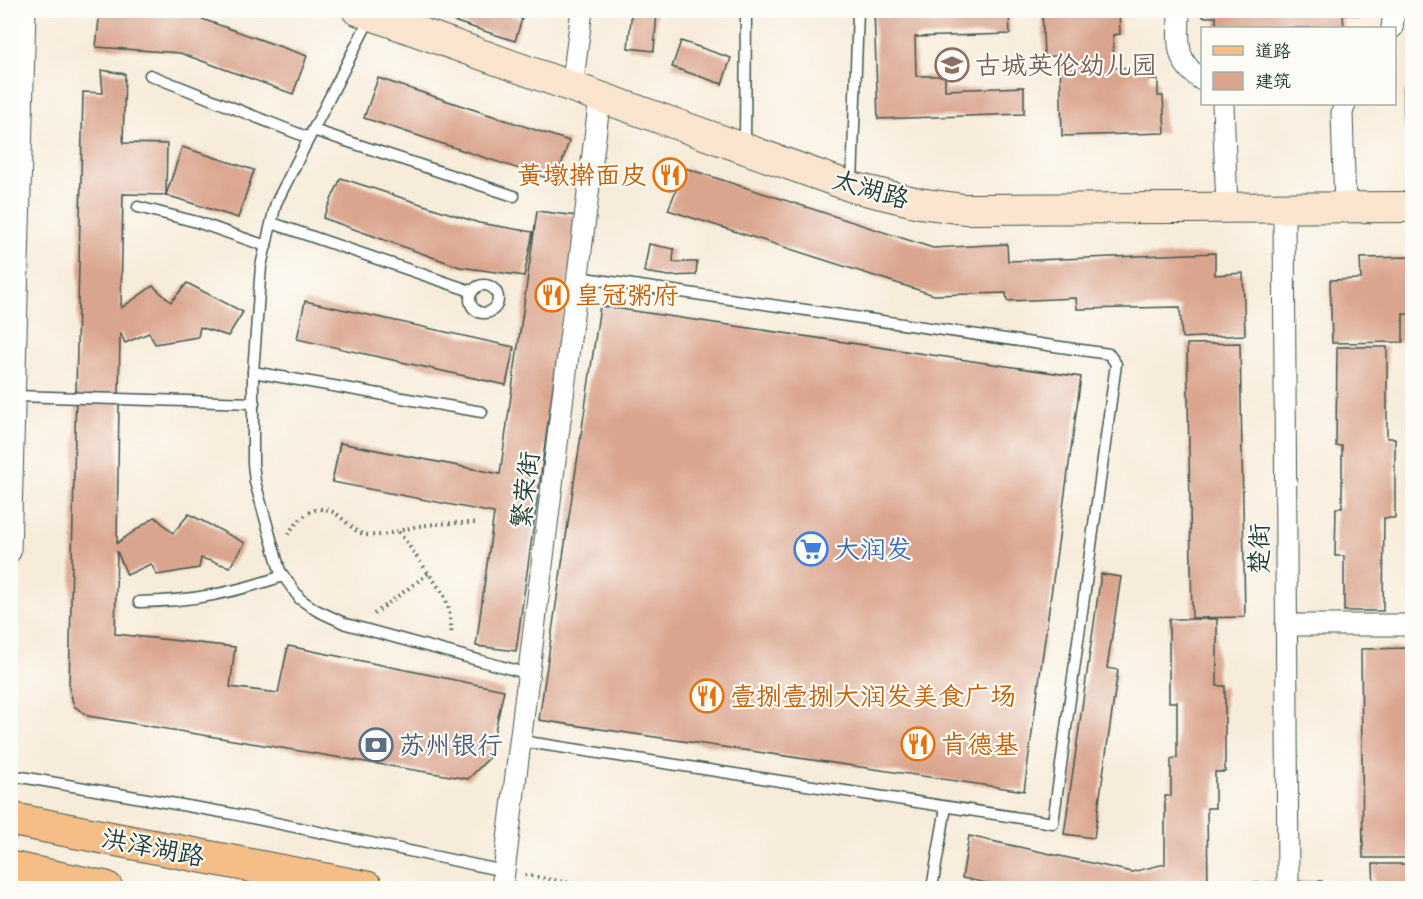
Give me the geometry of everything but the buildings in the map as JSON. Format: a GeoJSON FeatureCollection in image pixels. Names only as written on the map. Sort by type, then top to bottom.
{"type":"FeatureCollection","features":[{"type":"Feature","properties":{"kind":"main road","name":"洪泽湖路"},"geometry":{"type":"LineString","coordinates":[[10,819],[367,888]]}},
{"type":"Feature","properties":{"kind":"main road","name":"洪泽湖路"},"geometry":{"type":"LineString","coordinates":[[10,868],[106,888]]}},
{"type":"Feature","properties":{"kind":"street"},"geometry":{"type":"LineString","coordinates":[[10,552],[25,10]]}},
{"type":"Feature","properties":{"kind":"street"},"geometry":{"type":"LineString","coordinates":[[572,87],[582,10]]}},
{"type":"Feature","properties":{"kind":"street"},"geometry":{"type":"LineString","coordinates":[[1179,10],[1179,48],[1182,61],[1191,72],[1201,79]]}},
{"type":"Feature","properties":{"kind":"street"},"geometry":{"type":"LineString","coordinates":[[1392,27],[1394,10]]}},
{"type":"Feature","properties":{"kind":"street","name":"太湖路"},"geometry":{"type":"LineString","coordinates":[[364,13],[852,187],[919,203],[964,209],[1413,207]]}},
{"type":"Feature","properties":{"kind":"street","name":"繁荣街"},"geometry":{"type":"LineString","coordinates":[[503,880],[600,97]]}},
{"type":"Feature","properties":{"kind":"street"},"geometry":{"type":"LineString","coordinates":[[1223,105],[1227,209]]}},
{"type":"Feature","properties":{"kind":"street"},"geometry":{"type":"LineString","coordinates":[[1345,105],[1342,112],[1345,208]]}},
{"type":"Feature","properties":{"kind":"street","name":"楚街"},"geometry":{"type":"LineString","coordinates":[[1284,209],[1288,888]]}},
{"type":"Feature","properties":{"kind":"street"},"geometry":{"type":"LineString","coordinates":[[1286,625],[1413,626]]}},
{"type":"Feature","properties":{"kind":"lane"},"geometry":{"type":"LineString","coordinates":[[745,149],[746,10]]}},
{"type":"Feature","properties":{"kind":"lane"},"geometry":{"type":"LineString","coordinates":[[852,187],[858,10]]}},
{"type":"Feature","properties":{"kind":"lane"},"geometry":{"type":"LineString","coordinates":[[364,13],[311,134],[276,203],[261,266],[254,372],[253,463],[255,482],[275,556],[283,576],[300,599],[316,610],[357,627],[529,674]]}},
{"type":"Feature","properties":{"kind":"lane"},"geometry":{"type":"LineString","coordinates":[[150,75],[311,134],[514,196]]}},
{"type":"Feature","properties":{"kind":"lane"},"geometry":{"type":"LineString","coordinates":[[138,207],[197,222],[266,246]]}},
{"type":"Feature","properties":{"kind":"lane"},"geometry":{"type":"LineString","coordinates":[[272,222],[471,291]]}},
{"type":"Feature","properties":{"kind":"lane"},"geometry":{"type":"LineString","coordinates":[[521,741],[1053,823],[1116,364],[1109,354],[578,277]]}},
{"type":"Feature","properties":{"kind":"lane"},"geometry":{"type":"LineString","coordinates":[[254,372],[482,412]]}},
{"type":"Feature","properties":{"kind":"lane"},"geometry":{"type":"LineString","coordinates":[[15,396],[254,404]]}},
{"type":"Feature","properties":{"kind":"lane"},"geometry":{"type":"LineString","coordinates":[[140,602],[206,598],[248,588],[283,576]]}},
{"type":"Feature","properties":{"kind":"lane"},"geometry":{"type":"LineString","coordinates":[[10,775],[233,814],[503,880]]}},
{"type":"Feature","properties":{"kind":"lane"},"geometry":{"type":"LineString","coordinates":[[932,888],[946,807]]}},
{"type":"Feature","properties":{"kind":"path"},"geometry":{"type":"LineString","coordinates":[[275,556],[293,526],[319,509],[332,510],[356,531],[369,535],[399,532],[432,524],[475,523]]}},
{"type":"Feature","properties":{"kind":"path"},"geometry":{"type":"LineString","coordinates":[[399,532],[444,595],[449,609],[455,654]]}},
{"type":"Feature","properties":{"kind":"path"},"geometry":{"type":"LineString","coordinates":[[357,627],[429,573]]}},
{"type":"Feature","properties":{"kind":"path"},"geometry":{"type":"LineString","coordinates":[[503,880],[599,888]]}},
{"type":"Feature","properties":{"kind":"place","name":"古城英伦幼儿园"},"geometry":{"type":"Point","coordinates":[952,65]}},
{"type":"Feature","properties":{"kind":"place","name":"黄墩擀面皮"},"geometry":{"type":"Point","coordinates":[670,175]}},
{"type":"Feature","properties":{"kind":"place","name":"皇冠粥府"},"geometry":{"type":"Point","coordinates":[552,295]}},
{"type":"Feature","properties":{"kind":"place","name":"大润发"},"geometry":{"type":"Point","coordinates":[811,549]}},
{"type":"Feature","properties":{"kind":"place","name":"壹捌壹捌大润发美食广场"},"geometry":{"type":"Point","coordinates":[707,696]}},
{"type":"Feature","properties":{"kind":"place","name":"肯德基"},"geometry":{"type":"Point","coordinates":[918,744]}},
{"type":"Feature","properties":{"kind":"place","name":"苏州银行"},"geometry":{"type":"Point","coordinates":[376,745]}}]}
